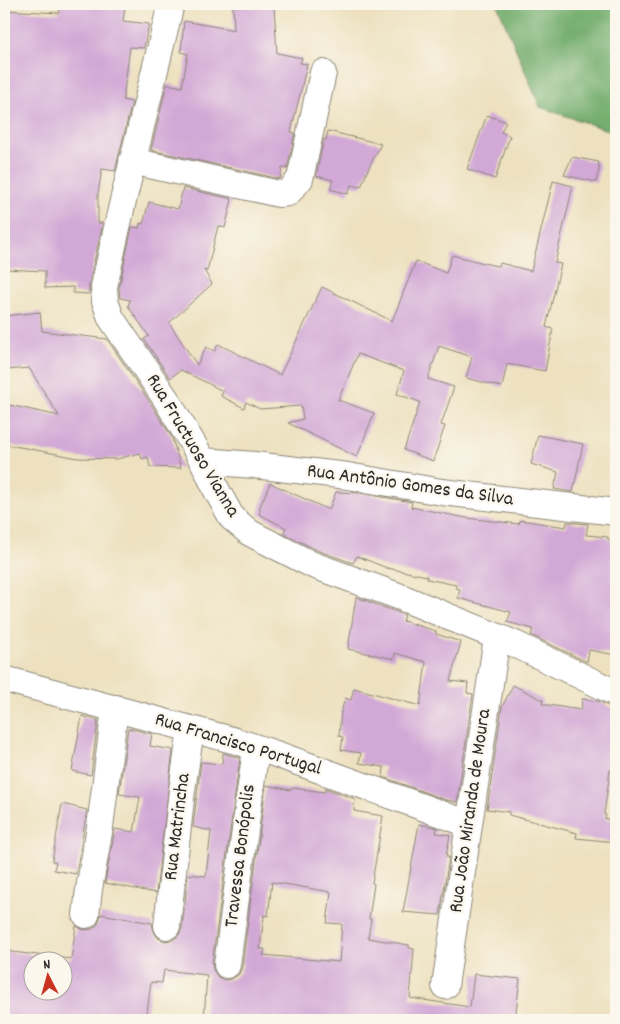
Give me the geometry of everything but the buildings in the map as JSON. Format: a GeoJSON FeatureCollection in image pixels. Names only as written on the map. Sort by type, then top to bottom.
{"type":"FeatureCollection","features":[{"type":"Feature","properties":{"kind":"street","name":"Rua Fructuoso Vianna"},"geometry":{"type":"LineString","coordinates":[[171,4],[132,161],[104,287],[105,301],[111,318],[166,399],[203,461],[232,518],[250,533],[313,565],[398,596],[497,637],[570,669],[616,693]]}},
{"type":"Feature","properties":{"kind":"street"},"geometry":{"type":"LineString","coordinates":[[132,161],[279,194],[288,194],[300,179],[323,74]]}},
{"type":"Feature","properties":{"kind":"street","name":"Rua Antônio Gomes da Silva"},"geometry":{"type":"LineString","coordinates":[[203,461],[348,476],[451,493],[616,512]]}},
{"type":"Feature","properties":{"kind":"street","name":"Rua João Miranda de Moura"},"geometry":{"type":"LineString","coordinates":[[445,986],[497,637]]}},
{"type":"Feature","properties":{"kind":"street","name":"Rua Francisco Portugal"},"geometry":{"type":"LineString","coordinates":[[4,679],[256,748],[469,824]]}},
{"type":"Feature","properties":{"kind":"street"},"geometry":{"type":"LineString","coordinates":[[86,915],[100,827],[114,708]]}},
{"type":"Feature","properties":{"kind":"street","name":"Rua Matrincha"},"geometry":{"type":"LineString","coordinates":[[167,926],[182,790],[191,729]]}},
{"type":"Feature","properties":{"kind":"street","name":"Travessa Bonópolis"},"geometry":{"type":"LineString","coordinates":[[227,965],[256,748]]}},
{"type":"Feature","properties":{"kind":"green space"},"geometry":{"type":"Polygon","coordinates":[[[497,4],[616,4],[616,133],[540,107],[497,4]]]}}]}
